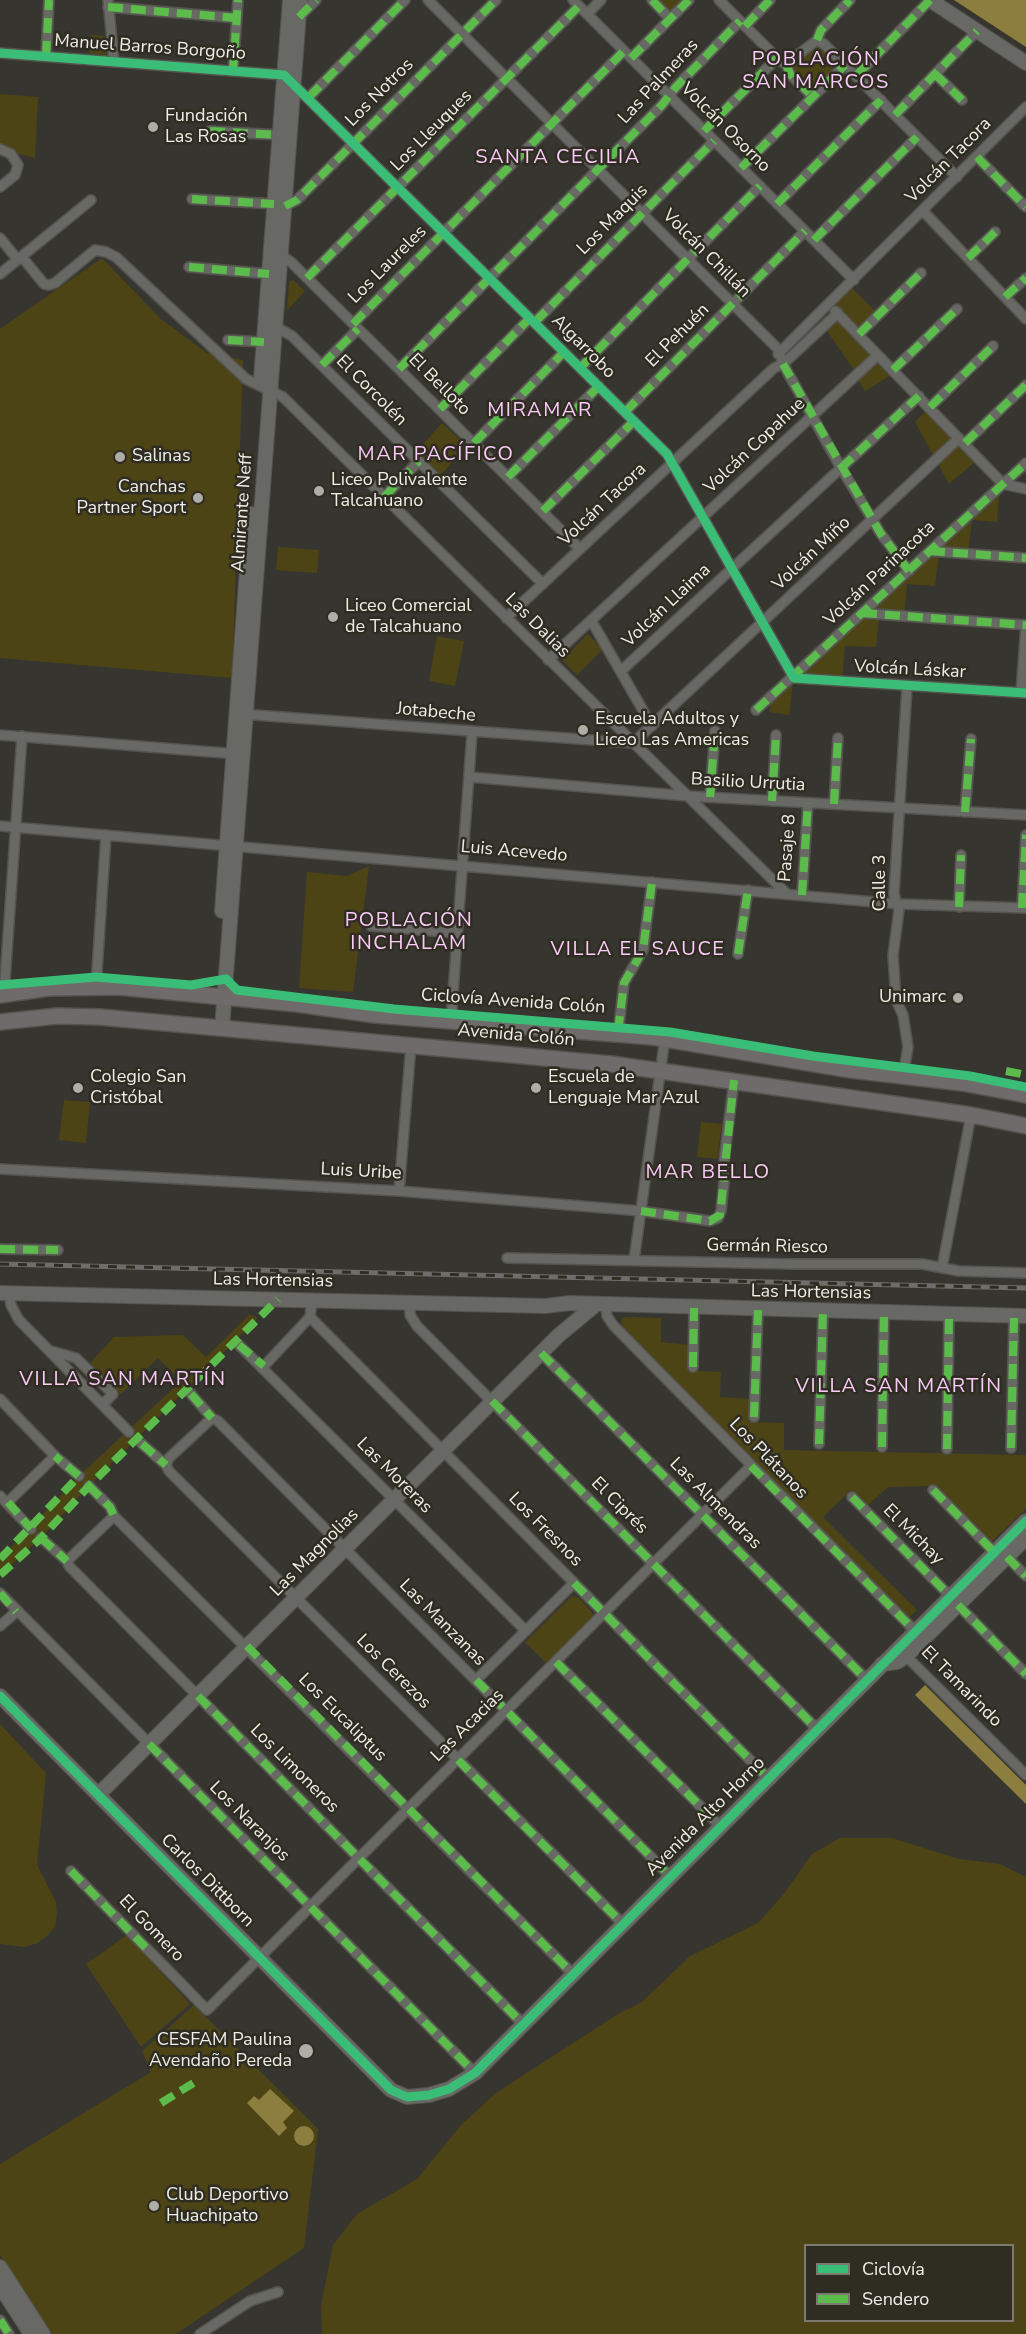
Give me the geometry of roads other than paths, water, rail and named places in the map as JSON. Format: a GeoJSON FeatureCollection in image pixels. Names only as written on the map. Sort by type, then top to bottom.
{"type":"FeatureCollection","features":[{"type":"Feature","properties":{"kind":"main road","name":"Avenida Colón"},"geometry":{"type":"LineString","coordinates":[[2,994],[49,988],[96,986],[220,996],[375,1015],[665,1038],[851,1070],[1026,1095]]}},
{"type":"Feature","properties":{"kind":"main road","name":"Avenida Colón"},"geometry":{"type":"LineString","coordinates":[[0,1022],[78,1016],[218,1027],[661,1070],[971,1115],[1026,1126]]}},
{"type":"Feature","properties":{"kind":"street"},"geometry":{"type":"LineString","coordinates":[[46,56],[49,0]]}},
{"type":"Feature","properties":{"kind":"street"},"geometry":{"type":"LineString","coordinates":[[233,71],[238,0]]}},
{"type":"Feature","properties":{"kind":"street","name":"Almirante Neff"},"geometry":{"type":"LineString","coordinates":[[265,389],[276,327],[276,253],[289,78],[290,0]]}},
{"type":"Feature","properties":{"kind":"street","name":"Almirante Neff"},"geometry":{"type":"LineString","coordinates":[[280,205],[279,135],[300,0]]}},
{"type":"Feature","properties":{"kind":"street"},"geometry":{"type":"LineString","coordinates":[[299,17],[316,0]]}},
{"type":"Feature","properties":{"kind":"street"},"geometry":{"type":"LineString","coordinates":[[309,97],[405,0]]}},
{"type":"Feature","properties":{"kind":"street","name":"Volcán Chillán"},"geometry":{"type":"LineString","coordinates":[[428,0],[779,351]]}},
{"type":"Feature","properties":{"kind":"street","name":"Los Notros"},"geometry":{"type":"LineString","coordinates":[[280,205],[297,200],[496,0]]}},
{"type":"Feature","properties":{"kind":"street"},"geometry":{"type":"LineString","coordinates":[[587,14],[601,0]]}},
{"type":"Feature","properties":{"kind":"street"},"geometry":{"type":"LineString","coordinates":[[652,0],[670,19]]}},
{"type":"Feature","properties":{"kind":"street","name":"Los Laureles"},"geometry":{"type":"LineString","coordinates":[[322,365],[444,232],[552,123],[689,0]]}},
{"type":"Feature","properties":{"kind":"street"},"geometry":{"type":"LineString","coordinates":[[719,0],[782,61],[790,74],[813,97]]}},
{"type":"Feature","properties":{"kind":"street","name":"Las Palmeras"},"geometry":{"type":"LineString","coordinates":[[399,369],[669,96],[743,23],[770,0]]}},
{"type":"Feature","properties":{"kind":"street"},"geometry":{"type":"LineString","coordinates":[[704,131],[782,61],[817,40],[821,30],[850,0]]}},
{"type":"Feature","properties":{"kind":"street"},"geometry":{"type":"LineString","coordinates":[[856,76],[930,0],[1026,63]]}},
{"type":"Feature","properties":{"kind":"street","name":"Volcán Osorno"},"geometry":{"type":"LineString","coordinates":[[576,3],[854,280]]}},
{"type":"Feature","properties":{"kind":"street","name":"Los Lleuques"},"geometry":{"type":"LineString","coordinates":[[307,278],[507,79],[576,3]]}},
{"type":"Feature","properties":{"kind":"street"},"geometry":{"type":"LineString","coordinates":[[114,62],[108,4],[237,18]]}},
{"type":"Feature","properties":{"kind":"street"},"geometry":{"type":"LineString","coordinates":[[895,115],[977,31]]}},
{"type":"Feature","properties":{"kind":"street"},"geometry":{"type":"LineString","coordinates":[[817,40],[822,42],[957,177]]}},
{"type":"Feature","properties":{"kind":"street","name":"Manuel Barros Borgoño"},"geometry":{"type":"LineString","coordinates":[[0,53],[233,71],[289,78]]}},
{"type":"Feature","properties":{"kind":"street"},"geometry":{"type":"LineString","coordinates":[[741,168],[845,65]]}},
{"type":"Feature","properties":{"kind":"street"},"geometry":{"type":"LineString","coordinates":[[935,74],[962,100]]}},
{"type":"Feature","properties":{"kind":"street","name":"Algarrobo"},"geometry":{"type":"LineString","coordinates":[[289,78],[667,454],[701,518],[793,677]]}},
{"type":"Feature","properties":{"kind":"street"},"geometry":{"type":"LineString","coordinates":[[777,204],[881,100]]}},
{"type":"Feature","properties":{"kind":"street","name":"Volcán Tacora"},"geometry":{"type":"LineString","coordinates":[[779,351],[830,304],[1026,107]]}},
{"type":"Feature","properties":{"kind":"street"},"geometry":{"type":"LineString","coordinates":[[210,131],[279,135]]}},
{"type":"Feature","properties":{"kind":"street"},"geometry":{"type":"LineString","coordinates":[[814,240],[917,137]]}},
{"type":"Feature","properties":{"kind":"street","name":"Los Maquis"},"geometry":{"type":"LineString","coordinates":[[440,409],[642,214],[714,141]]}},
{"type":"Feature","properties":{"kind":"street"},"geometry":{"type":"LineString","coordinates":[[0,149],[11,154],[18,165],[15,175],[0,187]]}},
{"type":"Feature","properties":{"kind":"street"},"geometry":{"type":"LineString","coordinates":[[977,157],[1025,204]]}},
{"type":"Feature","properties":{"kind":"street"},"geometry":{"type":"LineString","coordinates":[[580,368],[760,186]]}},
{"type":"Feature","properties":{"kind":"street"},"geometry":{"type":"LineString","coordinates":[[192,199],[280,205]]}},
{"type":"Feature","properties":{"kind":"street"},"geometry":{"type":"LineString","coordinates":[[0,274],[92,200]]}},
{"type":"Feature","properties":{"kind":"street"},"geometry":{"type":"LineString","coordinates":[[923,211],[1026,319]]}},
{"type":"Feature","properties":{"kind":"street","name":"El Pehuén"},"geometry":{"type":"LineString","coordinates":[[625,412],[805,231]]}},
{"type":"Feature","properties":{"kind":"street"},"geometry":{"type":"LineString","coordinates":[[968,258],[995,232]]}},
{"type":"Feature","properties":{"kind":"street"},"geometry":{"type":"LineString","coordinates":[[0,238],[20,259]]}},
{"type":"Feature","properties":{"kind":"street","name":"Las Dalias"},"geometry":{"type":"LineString","coordinates":[[20,259],[44,284],[49,285],[55,283],[94,250],[111,254],[251,384],[283,397],[787,894]]}},
{"type":"Feature","properties":{"kind":"street","name":"Almirante Neff"},"geometry":{"type":"LineString","coordinates":[[218,1027],[265,389],[264,342],[269,274],[276,253]]}},
{"type":"Feature","properties":{"kind":"street","name":"El Belloto"},"geometry":{"type":"LineString","coordinates":[[276,253],[307,278],[580,549]]}},
{"type":"Feature","properties":{"kind":"street"},"geometry":{"type":"LineString","coordinates":[[189,267],[269,274]]}},
{"type":"Feature","properties":{"kind":"street"},"geometry":{"type":"LineString","coordinates":[[858,334],[921,273]]}},
{"type":"Feature","properties":{"kind":"street"},"geometry":{"type":"LineString","coordinates":[[1005,297],[1026,278]]}},
{"type":"Feature","properties":{"kind":"street"},"geometry":{"type":"LineString","coordinates":[[830,304],[1003,484],[1026,489]]}},
{"type":"Feature","properties":{"kind":"street"},"geometry":{"type":"LineString","coordinates":[[893,370],[957,309]]}},
{"type":"Feature","properties":{"kind":"street","name":"Volcán Tacora"},"geometry":{"type":"LineString","coordinates":[[506,618],[838,313]]}},
{"type":"Feature","properties":{"kind":"street","name":"El Corcolén"},"geometry":{"type":"LineString","coordinates":[[276,327],[292,336],[543,584]]}},
{"type":"Feature","properties":{"kind":"street"},"geometry":{"type":"LineString","coordinates":[[228,340],[264,342]]}},
{"type":"Feature","properties":{"kind":"street"},"geometry":{"type":"LineString","coordinates":[[930,407],[993,346]]}},
{"type":"Feature","properties":{"kind":"street"},"geometry":{"type":"LineString","coordinates":[[779,351],[779,366],[812,416],[872,520],[909,571]]}},
{"type":"Feature","properties":{"kind":"street"},"geometry":{"type":"LineString","coordinates":[[474,443],[564,352]]}},
{"type":"Feature","properties":{"kind":"street","name":"Volcán Copahue"},"geometry":{"type":"LineString","coordinates":[[548,660],[878,354]]}},
{"type":"Feature","properties":{"kind":"street","name":"Volcán Miño"},"geometry":{"type":"LineString","coordinates":[[633,743],[872,520],[1026,385]]}},
{"type":"Feature","properties":{"kind":"street"},"geometry":{"type":"LineString","coordinates":[[508,477],[599,386]]}},
{"type":"Feature","properties":{"kind":"street","name":"Volcán Llaima"},"geometry":{"type":"LineString","coordinates":[[621,671],[919,396]]}},
{"type":"Feature","properties":{"kind":"street"},"geometry":{"type":"LineString","coordinates":[[543,512],[634,421]]}},
{"type":"Feature","properties":{"kind":"street"},"geometry":{"type":"LineString","coordinates":[[384,497],[419,461]]}},
{"type":"Feature","properties":{"kind":"street","name":"Volcán Parinacota"},"geometry":{"type":"LineString","coordinates":[[756,710],[1026,463]]}},
{"type":"Feature","properties":{"kind":"street"},"geometry":{"type":"LineString","coordinates":[[930,551],[1026,558]]}},
{"type":"Feature","properties":{"kind":"street"},"geometry":{"type":"LineString","coordinates":[[862,613],[1026,625],[1024,693]]}},
{"type":"Feature","properties":{"kind":"street"},"geometry":{"type":"LineString","coordinates":[[591,620],[652,726]]}},
{"type":"Feature","properties":{"kind":"street","name":"Volcán Láskar"},"geometry":{"type":"LineString","coordinates":[[793,677],[801,681],[1024,693]]}},
{"type":"Feature","properties":{"kind":"street","name":"Calle 3"},"geometry":{"type":"LineString","coordinates":[[903,1076],[908,1047],[903,1015],[896,1000],[893,977],[898,904],[894,894],[907,687]]}},
{"type":"Feature","properties":{"kind":"street","name":"Jotabeche"},"geometry":{"type":"LineString","coordinates":[[242,714],[472,733],[633,743]]}},
{"type":"Feature","properties":{"kind":"street"},"geometry":{"type":"LineString","coordinates":[[711,797],[715,731]]}},
{"type":"Feature","properties":{"kind":"street"},"geometry":{"type":"LineString","coordinates":[[451,1021],[472,733]]}},
{"type":"Feature","properties":{"kind":"street"},"geometry":{"type":"LineString","coordinates":[[0,735],[239,754]]}},
{"type":"Feature","properties":{"kind":"street"},"geometry":{"type":"LineString","coordinates":[[772,801],[776,735]]}},
{"type":"Feature","properties":{"kind":"street"},"geometry":{"type":"LineString","coordinates":[[2,994],[22,736]]}},
{"type":"Feature","properties":{"kind":"street"},"geometry":{"type":"LineString","coordinates":[[834,804],[838,738]]}},
{"type":"Feature","properties":{"kind":"street"},"geometry":{"type":"LineString","coordinates":[[965,812],[971,739]]}},
{"type":"Feature","properties":{"kind":"street","name":"Basilio Urrutia"},"geometry":{"type":"LineString","coordinates":[[469,777],[688,796],[1026,815]]}},
{"type":"Feature","properties":{"kind":"street","name":"Pasaje 8"},"geometry":{"type":"LineString","coordinates":[[802,895],[808,803]]}},
{"type":"Feature","properties":{"kind":"street","name":"Luis Acevedo"},"geometry":{"type":"LineString","coordinates":[[0,826],[232,844],[898,904],[1024,908]]}},
{"type":"Feature","properties":{"kind":"street"},"geometry":{"type":"LineString","coordinates":[[96,986],[106,835]]}},
{"type":"Feature","properties":{"kind":"street"},"geometry":{"type":"LineString","coordinates":[[1024,908],[1026,835]]}},
{"type":"Feature","properties":{"kind":"street"},"geometry":{"type":"LineString","coordinates":[[959,907],[961,855]]}},
{"type":"Feature","properties":{"kind":"street"},"geometry":{"type":"LineString","coordinates":[[618,1034],[624,983],[643,950],[652,882]]}},
{"type":"Feature","properties":{"kind":"street"},"geometry":{"type":"LineString","coordinates":[[738,954],[748,890]]}},
{"type":"Feature","properties":{"kind":"street"},"geometry":{"type":"LineString","coordinates":[[371,926],[457,933]]}},
{"type":"Feature","properties":{"kind":"street"},"geometry":{"type":"LineString","coordinates":[[634,1260],[665,1038]]}},
{"type":"Feature","properties":{"kind":"street"},"geometry":{"type":"LineString","coordinates":[[399,1191],[411,1045]]}},
{"type":"Feature","properties":{"kind":"street","name":"Luis Uribe"},"geometry":{"type":"LineString","coordinates":[[0,1169],[399,1191],[641,1210],[710,1221],[718,1218],[724,1183],[723,1169],[734,1080]]}},
{"type":"Feature","properties":{"kind":"street"},"geometry":{"type":"LineString","coordinates":[[942,1268],[971,1115]]}},
{"type":"Feature","properties":{"kind":"street"},"geometry":{"type":"LineString","coordinates":[[0,1249],[58,1250]]}},
{"type":"Feature","properties":{"kind":"street","name":"Germán Riesco"},"geometry":{"type":"LineString","coordinates":[[507,1258],[922,1264],[959,1271],[1026,1273]]}},
{"type":"Feature","properties":{"kind":"street"},"geometry":{"type":"LineString","coordinates":[[5,1293],[16,1315],[104,1403],[129,1432]]}},
{"type":"Feature","properties":{"kind":"street","name":"Las Hortensias"},"geometry":{"type":"LineString","coordinates":[[5,1293],[410,1301],[545,1306],[570,1313],[600,1306],[1020,1316]]}},
{"type":"Feature","properties":{"kind":"street"},"geometry":{"type":"LineString","coordinates":[[264,1366],[310,1317],[312,1300]]}},
{"type":"Feature","properties":{"kind":"street","name":"El Ciprés"},"geometry":{"type":"LineString","coordinates":[[410,1301],[410,1315],[414,1323],[817,1729]]}},
{"type":"Feature","properties":{"kind":"street","name":"Los Plátanos"},"geometry":{"type":"LineString","coordinates":[[600,1306],[613,1325],[915,1631]]}},
{"type":"Feature","properties":{"kind":"street"},"geometry":{"type":"LineString","coordinates":[[693,1367],[694,1308]]}},
{"type":"Feature","properties":{"kind":"street"},"geometry":{"type":"LineString","coordinates":[[754,1417],[758,1310]]}},
{"type":"Feature","properties":{"kind":"street"},"geometry":{"type":"LineString","coordinates":[[819,1444],[823,1311]]}},
{"type":"Feature","properties":{"kind":"street","name":"Las Magnolias"},"geometry":{"type":"LineString","coordinates":[[98,1795],[558,1336],[570,1313]]}},
{"type":"Feature","properties":{"kind":"street"},"geometry":{"type":"LineString","coordinates":[[882,1447],[884,1313]]}},
{"type":"Feature","properties":{"kind":"street"},"geometry":{"type":"LineString","coordinates":[[947,1449],[950,1314]]}},
{"type":"Feature","properties":{"kind":"street"},"geometry":{"type":"LineString","coordinates":[[1011,1448],[1020,1316]]}},
{"type":"Feature","properties":{"kind":"street","name":"Los Fresnos"},"geometry":{"type":"LineString","coordinates":[[310,1317],[768,1778]]}},
{"type":"Feature","properties":{"kind":"street","name":"Las Moreras"},"geometry":{"type":"LineString","coordinates":[[239,1345],[264,1366],[526,1632]]}},
{"type":"Feature","properties":{"kind":"street","name":"Las Almendras"},"geometry":{"type":"LineString","coordinates":[[541,1353],[866,1679]]}},
{"type":"Feature","properties":{"kind":"street","name":"Las Manzanas"},"geometry":{"type":"LineString","coordinates":[[192,1394],[212,1418],[218,1421],[670,1876]]}},
{"type":"Feature","properties":{"kind":"street"},"geometry":{"type":"LineString","coordinates":[[0,1399],[55,1456],[79,1476]]}},
{"type":"Feature","properties":{"kind":"street"},"geometry":{"type":"LineString","coordinates":[[166,1465],[177,1451],[212,1418]]}},
{"type":"Feature","properties":{"kind":"street","name":"Los Cerezos"},"geometry":{"type":"LineString","coordinates":[[142,1444],[166,1465],[169,1471],[623,1924]]}},
{"type":"Feature","properties":{"kind":"street"},"geometry":{"type":"LineString","coordinates":[[32,1529],[4,1499],[55,1456]]}},
{"type":"Feature","properties":{"kind":"street","name":"Las Acacias"},"geometry":{"type":"LineString","coordinates":[[207,2010],[751,1466]]}},
{"type":"Feature","properties":{"kind":"street","name":"Los Eucaliptus"},"geometry":{"type":"LineString","coordinates":[[89,1486],[110,1507],[114,1516],[248,1646],[573,1974]]}},
{"type":"Feature","properties":{"kind":"street"},"geometry":{"type":"LineString","coordinates":[[933,1490],[1000,1555],[1026,1576]]}},
{"type":"Feature","properties":{"kind":"street","name":"El Michay"},"geometry":{"type":"LineString","coordinates":[[852,1497],[1026,1674]]}},
{"type":"Feature","properties":{"kind":"street"},"geometry":{"type":"LineString","coordinates":[[67,1561],[114,1516]]}},
{"type":"Feature","properties":{"kind":"street","name":"Avenida Alto Horno"},"geometry":{"type":"LineString","coordinates":[[391,2090],[407,2097],[429,2095],[449,2089],[475,2073],[866,1679],[882,1664],[902,1652],[1000,1555],[1026,1521]]}},
{"type":"Feature","properties":{"kind":"street","name":"Los Limoneros"},"geometry":{"type":"LineString","coordinates":[[41,1538],[56,1554],[67,1561],[69,1566],[523,2024]]}},
{"type":"Feature","properties":{"kind":"street","name":"Avenida Alto Horno"},"geometry":{"type":"LineString","coordinates":[[1000,1555],[1026,1538]]}},
{"type":"Feature","properties":{"kind":"street"},"geometry":{"type":"LineString","coordinates":[[476,1680],[573,1583]]}},
{"type":"Feature","properties":{"kind":"street","name":"Los Naranjos"},"geometry":{"type":"LineString","coordinates":[[0,1593],[16,1612],[475,2073]]}},
{"type":"Feature","properties":{"kind":"street","name":"Avenida Alto Horno"},"geometry":{"type":"LineString","coordinates":[[902,1652],[915,1631],[954,1600]]}},
{"type":"Feature","properties":{"kind":"street"},"geometry":{"type":"LineString","coordinates":[[0,1626],[16,1612]]}},
{"type":"Feature","properties":{"kind":"street","name":"El Tamarindo"},"geometry":{"type":"LineString","coordinates":[[902,1652],[1026,1775]]}},
{"type":"Feature","properties":{"kind":"street"},"geometry":{"type":"LineString","coordinates":[[556,1662],[720,1826]]}},
{"type":"Feature","properties":{"kind":"street","name":"Carlos Dittborn"},"geometry":{"type":"LineString","coordinates":[[0,1696],[391,2090]]}},
{"type":"Feature","properties":{"kind":"street","name":"El Gomero"},"geometry":{"type":"LineString","coordinates":[[71,1871],[207,2010]]}},
{"type":"Feature","properties":{"kind":"street"},"geometry":{"type":"LineString","coordinates":[[0,2267],[43,2334]]}},
{"type":"Feature","properties":{"kind":"street"},"geometry":{"type":"LineString","coordinates":[[0,2286],[31,2334]]}},
{"type":"Feature","properties":{"kind":"street"},"geometry":{"type":"LineString","coordinates":[[200,2334],[250,2301],[278,2292]]}},
{"type":"Feature","properties":{"kind":"street"},"geometry":{"type":"LineString","coordinates":[[0,2320],[9,2334]]}},
{"type":"Feature","properties":{"kind":"railway"},"geometry":{"type":"LineString","coordinates":[[0,1264],[1026,1288]]}},
{"type":"Feature","properties":{"kind":"place","name":"Fundación Las Rosas"},"geometry":{"type":"Point","coordinates":[153,127]}},
{"type":"Feature","properties":{"kind":"place","name":"Salinas"},"geometry":{"type":"Point","coordinates":[120,457]}},
{"type":"Feature","properties":{"kind":"place","name":"Liceo Polivalente Talcahuano"},"geometry":{"type":"Point","coordinates":[319,491]}},
{"type":"Feature","properties":{"kind":"place","name":"Canchas Partner Sport"},"geometry":{"type":"Point","coordinates":[198,498]}},
{"type":"Feature","properties":{"kind":"place","name":"Liceo Comercial de Talcahuano"},"geometry":{"type":"Point","coordinates":[333,617]}},
{"type":"Feature","properties":{"kind":"place","name":"Escuela Adultos y Liceo Las Americas"},"geometry":{"type":"Point","coordinates":[583,730]}},
{"type":"Feature","properties":{"kind":"place","name":"Unimarc"},"geometry":{"type":"Point","coordinates":[958,998]}},
{"type":"Feature","properties":{"kind":"place","name":"Colegio San Cristóbal"},"geometry":{"type":"Point","coordinates":[78,1088]}},
{"type":"Feature","properties":{"kind":"place","name":"Escuela de Lenguaje Mar Azul"},"geometry":{"type":"Point","coordinates":[536,1088]}},
{"type":"Feature","properties":{"kind":"place","name":"CESFAM Paulina Avendaño Pereda"},"geometry":{"type":"Point","coordinates":[306,2051]}},
{"type":"Feature","properties":{"kind":"place","name":"Club Deportivo Huachipato"},"geometry":{"type":"Point","coordinates":[154,2206]}},
{"type":"Feature","properties":{"kind":"district","name":"POBLACIÓN SAN MARCOS"},"geometry":{"type":"Point","coordinates":[816,72]}},
{"type":"Feature","properties":{"kind":"district","name":"SANTA CECILIA"},"geometry":{"type":"Point","coordinates":[558,158]}},
{"type":"Feature","properties":{"kind":"district","name":"MIRAMAR"},"geometry":{"type":"Point","coordinates":[540,411]}},
{"type":"Feature","properties":{"kind":"district","name":"MAR PACÍFICO"},"geometry":{"type":"Point","coordinates":[436,455]}},
{"type":"Feature","properties":{"kind":"district","name":"POBLACIÓN INCHALAM"},"geometry":{"type":"Point","coordinates":[409,932]}},
{"type":"Feature","properties":{"kind":"district","name":"VILLA EL SAUCE"},"geometry":{"type":"Point","coordinates":[638,950]}},
{"type":"Feature","properties":{"kind":"district","name":"MAR BELLO"},"geometry":{"type":"Point","coordinates":[708,1173]}},
{"type":"Feature","properties":{"kind":"district","name":"VILLA SAN MARTÍN"},"geometry":{"type":"Point","coordinates":[123,1380]}},
{"type":"Feature","properties":{"kind":"district","name":"VILLA SAN MARTÍN"},"geometry":{"type":"Point","coordinates":[899,1387]}}]}
